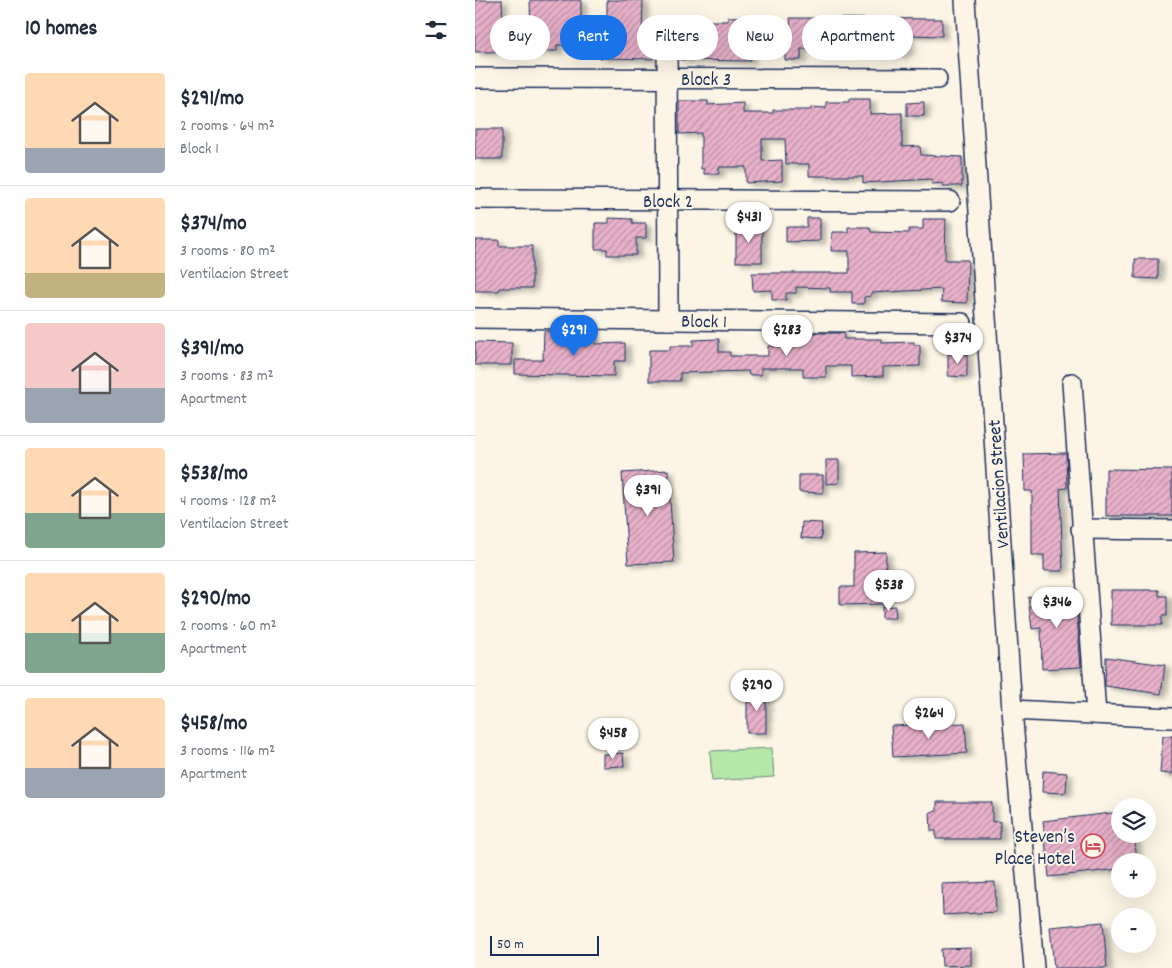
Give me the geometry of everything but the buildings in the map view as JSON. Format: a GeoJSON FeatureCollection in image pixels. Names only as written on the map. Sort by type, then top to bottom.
{"type":"FeatureCollection","features":[{"type":"Feature","properties":{"kind":"street","name":"Ventilacion Street"},"geometry":{"type":"LineString","coordinates":[[965,0],[1012,710],[1034,968]]}},
{"type":"Feature","properties":{"kind":"street"},"geometry":{"type":"LineString","coordinates":[[667,60],[668,320]]}},
{"type":"Feature","properties":{"kind":"street","name":"Block 3"},"geometry":{"type":"LineString","coordinates":[[475,78],[937,78]]}},
{"type":"Feature","properties":{"kind":"street","name":"Block 2"},"geometry":{"type":"LineString","coordinates":[[475,199],[950,201]]}},
{"type":"Feature","properties":{"kind":"street","name":"Block 1"},"geometry":{"type":"LineString","coordinates":[[475,318],[962,323]]}},
{"type":"Feature","properties":{"kind":"street"},"geometry":{"type":"LineString","coordinates":[[1072,384],[1081,529],[1096,714]]}},
{"type":"Feature","properties":{"kind":"street"},"geometry":{"type":"LineString","coordinates":[[1081,529],[1172,530]]}},
{"type":"Feature","properties":{"kind":"street"},"geometry":{"type":"LineString","coordinates":[[1012,710],[1172,718]]}},
{"type":"Feature","properties":{"kind":"green space"},"geometry":{"type":"Polygon","coordinates":[[[772,748],[774,777],[712,781],[710,751],[772,748]]]}},
{"type":"Feature","properties":{"kind":"place","name":"Steven’s Place Hotel"},"geometry":{"type":"Point","coordinates":[1093,846]}}]}
